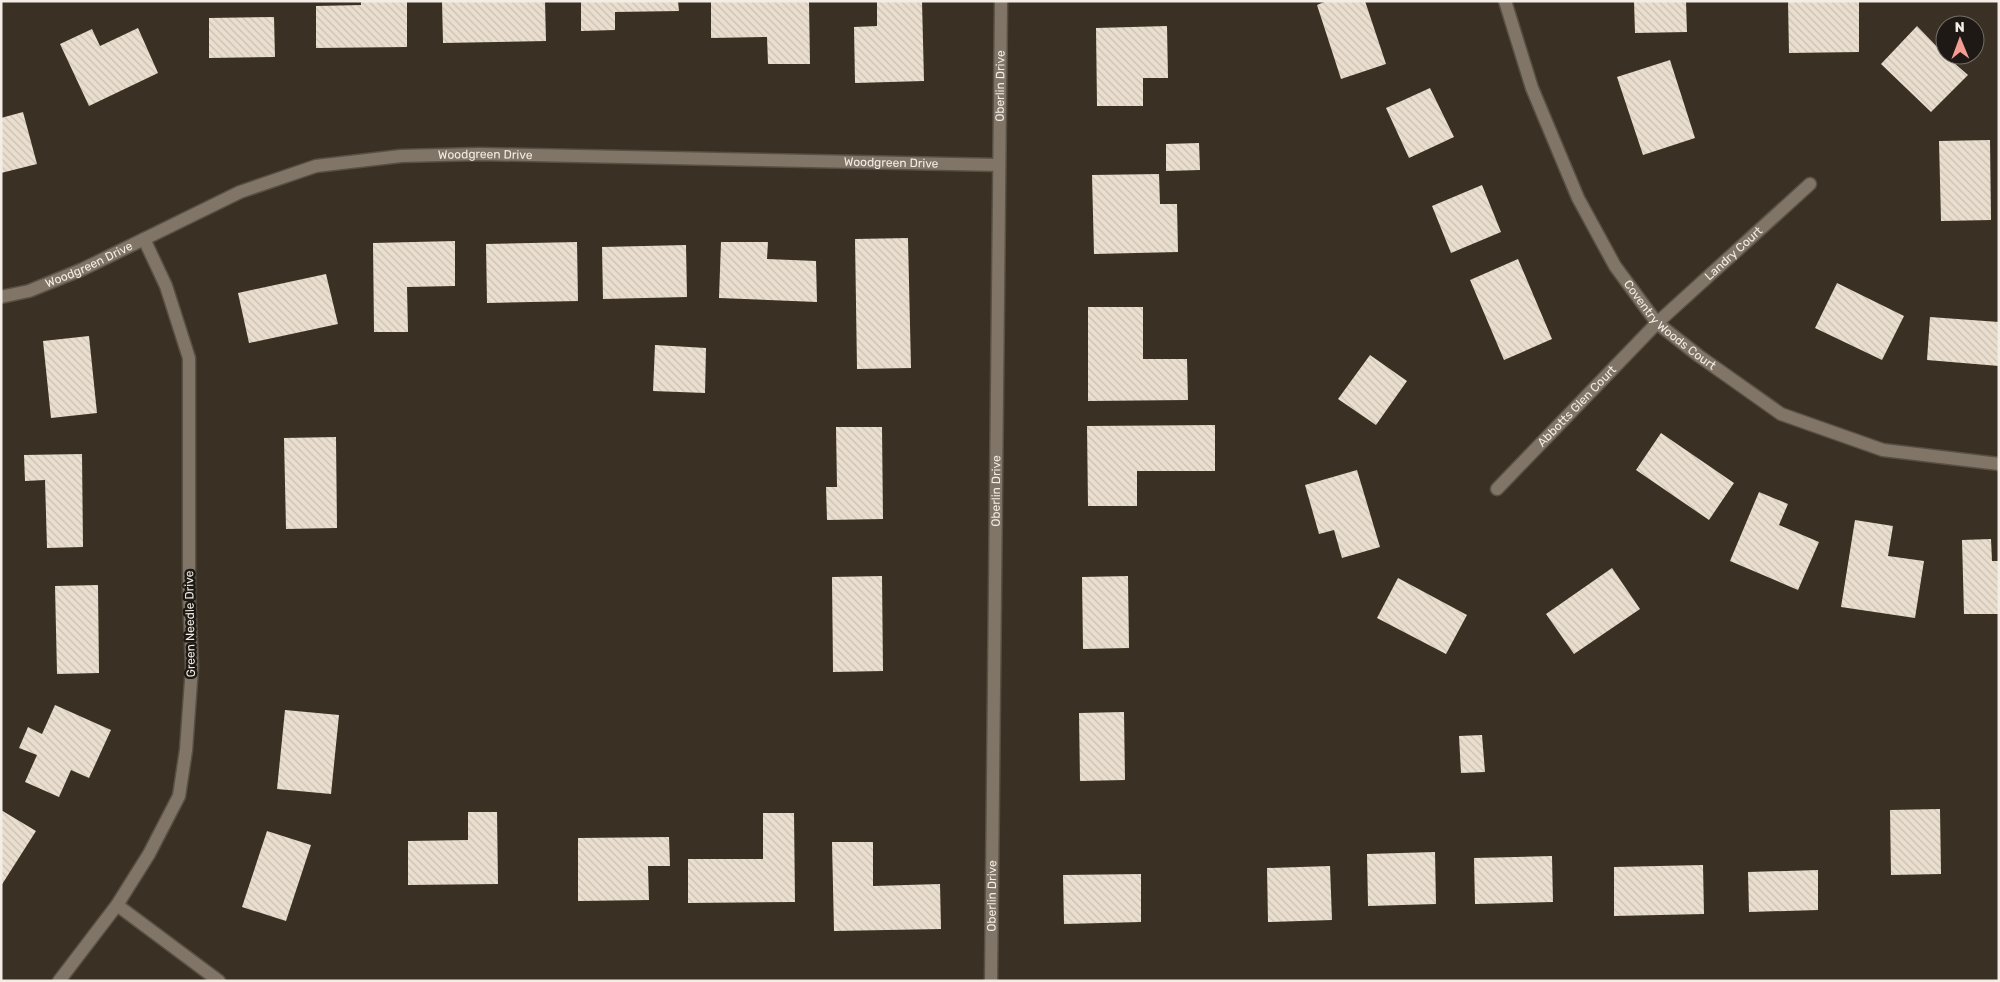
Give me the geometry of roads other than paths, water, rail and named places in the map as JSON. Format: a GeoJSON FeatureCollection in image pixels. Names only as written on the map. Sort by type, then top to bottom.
{"type":"FeatureCollection","features":[{"type":"Feature","properties":{"kind":"street","name":"Oberlin Drive"},"geometry":{"type":"LineString","coordinates":[[991,981],[1001,1]]}},
{"type":"Feature","properties":{"kind":"street","name":"Coventry Woods Court"},"geometry":{"type":"LineString","coordinates":[[1505,1],[1532,88],[1578,198],[1615,266],[1657,323],[1699,356],[1781,414],[1883,450],[1999,464]]}},
{"type":"Feature","properties":{"kind":"street","name":"Woodgreen Drive"},"geometry":{"type":"LineString","coordinates":[[1,297],[29,291],[83,269],[240,192],[316,166],[401,156],[479,154],[999,165]]}},
{"type":"Feature","properties":{"kind":"street","name":"Landry Court"},"geometry":{"type":"LineString","coordinates":[[1657,323],[1810,184]]}},
{"type":"Feature","properties":{"kind":"street","name":"Green Needle Drive"},"geometry":{"type":"LineString","coordinates":[[59,981],[117,905],[149,854],[179,796],[186,750],[192,667],[189,596],[189,358],[166,286],[144,240]]}},
{"type":"Feature","properties":{"kind":"street","name":"Abbotts Glen Court"},"geometry":{"type":"LineString","coordinates":[[1497,489],[1657,323]]}},
{"type":"Feature","properties":{"kind":"street"},"geometry":{"type":"LineString","coordinates":[[117,905],[219,981]]}}]}
